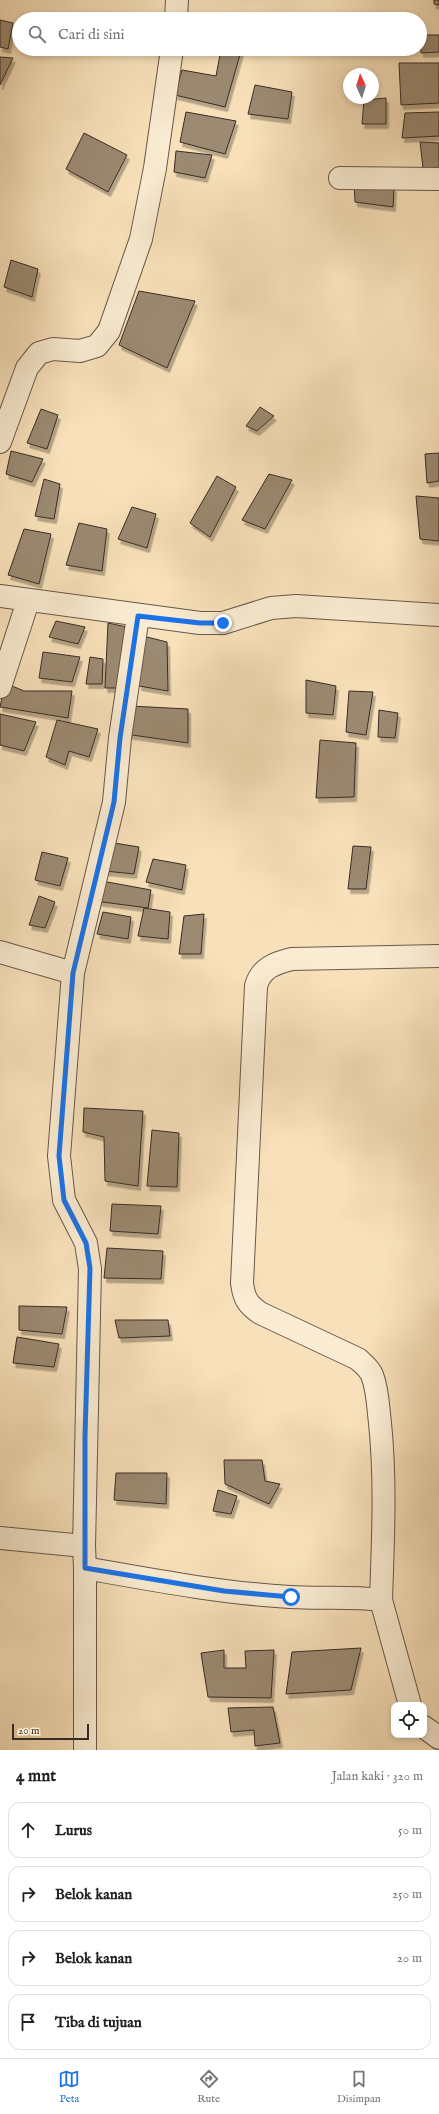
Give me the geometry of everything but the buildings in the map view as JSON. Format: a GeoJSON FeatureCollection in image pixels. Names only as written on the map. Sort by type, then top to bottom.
{"type":"FeatureCollection","features":[{"type":"Feature","properties":{"kind":"street"},"geometry":{"type":"LineString","coordinates":[[176,12],[177,0]]}},
{"type":"Feature","properties":{"kind":"street"},"geometry":{"type":"LineString","coordinates":[[0,442],[27,368],[39,353],[53,349],[80,351],[97,346],[109,331],[140,239],[155,168],[171,56]]}},
{"type":"Feature","properties":{"kind":"street"},"geometry":{"type":"LineString","coordinates":[[340,178],[439,179]]}},
{"type":"Feature","properties":{"kind":"street"},"geometry":{"type":"LineString","coordinates":[[0,596],[138,616],[200,623],[223,623],[272,608],[296,606],[439,615]]}},
{"type":"Feature","properties":{"kind":"street"},"geometry":{"type":"LineString","coordinates":[[0,687],[28,601]]}},
{"type":"Feature","properties":{"kind":"street"},"geometry":{"type":"LineString","coordinates":[[85,1750],[84,1546],[90,1268],[86,1243],[64,1200],[59,1156],[73,973],[114,802],[120,738],[138,616]]}},
{"type":"Feature","properties":{"kind":"street"},"geometry":{"type":"LineString","coordinates":[[0,952],[73,973]]}},
{"type":"Feature","properties":{"kind":"street"},"geometry":{"type":"LineString","coordinates":[[409,1702],[381,1600],[383,1545],[383,1455],[377,1398],[372,1375],[366,1366],[358,1359],[260,1313],[249,1305],[244,1296],[242,1283],[256,986],[259,976],[275,963],[292,959],[439,956]]}},
{"type":"Feature","properties":{"kind":"street"},"geometry":{"type":"LineString","coordinates":[[0,1538],[84,1546]]}},
{"type":"Feature","properties":{"kind":"street"},"geometry":{"type":"LineString","coordinates":[[85,1568],[224,1591],[291,1597],[358,1597],[381,1600]]}},
{"type":"Feature","properties":{"kind":"street"},"geometry":{"type":"LineString","coordinates":[[427,1729],[439,1738]]}},
{"type":"Feature","properties":{"kind":"route"},"geometry":{"type":"LineString","coordinates":[[223,623],[200,623],[138,616],[120,738],[120,751],[114,802],[73,973],[59,1156],[64,1200],[86,1243],[90,1268],[85,1436],[85,1568],[224,1591],[291,1597]]}}]}
